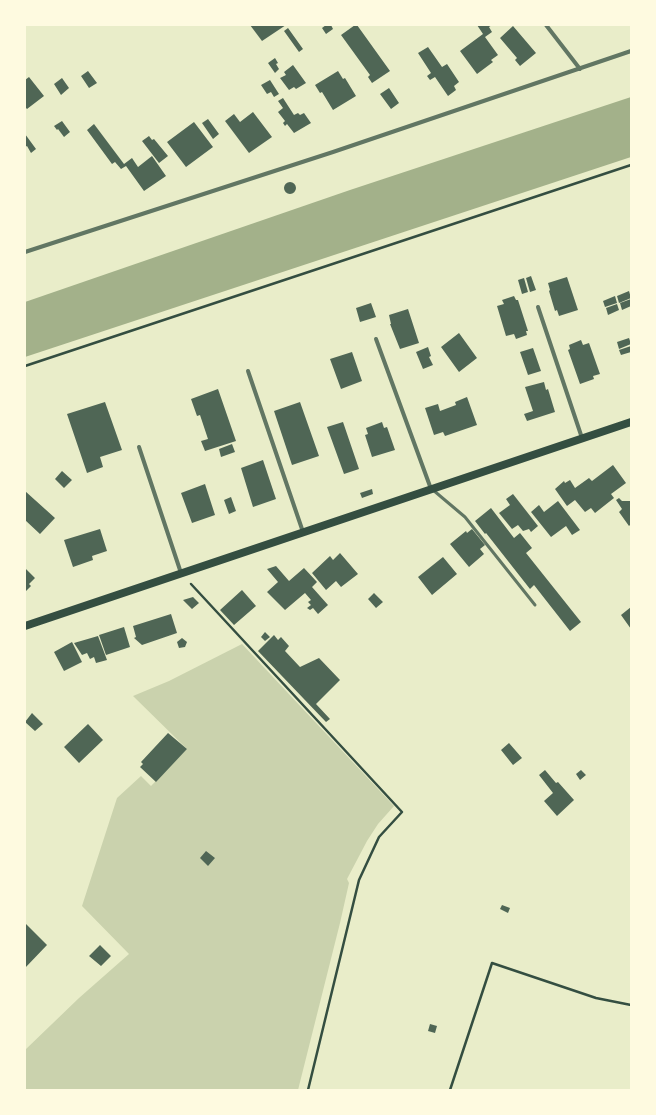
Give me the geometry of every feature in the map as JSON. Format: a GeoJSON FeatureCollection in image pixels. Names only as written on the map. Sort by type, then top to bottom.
{"type":"FeatureCollection","features":[{"type":"Feature","properties":{"kind":"main road"},"geometry":{"type":"LineString","coordinates":[[25,626],[631,422]]}},
{"type":"Feature","properties":{"kind":"street"},"geometry":{"type":"LineString","coordinates":[[546,25],[580,69]]}},
{"type":"Feature","properties":{"kind":"street"},"geometry":{"type":"LineString","coordinates":[[25,252],[333,152],[631,51]]}},
{"type":"Feature","properties":{"kind":"street"},"geometry":{"type":"LineString","coordinates":[[538,307],[582,438]]}},
{"type":"Feature","properties":{"kind":"street"},"geometry":{"type":"LineString","coordinates":[[376,339],[431,489]]}},
{"type":"Feature","properties":{"kind":"street"},"geometry":{"type":"LineString","coordinates":[[248,371],[303,532]]}},
{"type":"Feature","properties":{"kind":"street"},"geometry":{"type":"LineString","coordinates":[[139,447],[181,573]]}},
{"type":"Feature","properties":{"kind":"lane"},"geometry":{"type":"LineString","coordinates":[[431,489],[465,517],[535,605]]}},
{"type":"Feature","properties":{"kind":"path"},"geometry":{"type":"LineString","coordinates":[[25,366],[631,165]]}},
{"type":"Feature","properties":{"kind":"path"},"geometry":{"type":"LineString","coordinates":[[181,573],[402,812],[379,837],[359,880],[308,1090]]}},
{"type":"Feature","properties":{"kind":"path"},"geometry":{"type":"LineString","coordinates":[[450,1090],[492,963],[596,998],[631,1005]]}},
{"type":"Feature","properties":{"kind":"shaded area"},"geometry":{"type":"Polygon","coordinates":[[[631,97],[631,157],[25,357],[25,302],[350,190],[631,97]]]}},
{"type":"Feature","properties":{"kind":"shaded area"},"geometry":{"type":"Polygon","coordinates":[[[242,644],[394,806],[378,824],[367,841],[347,879],[349,883],[340,923],[298,1090],[25,1090],[25,1050],[79,998],[129,954],[82,906],[117,798],[141,776],[151,786],[187,749],[133,696],[169,681],[242,644]]]}},
{"type":"Feature","properties":{"kind":"building"},"geometry":{"type":"Polygon","coordinates":[[[250,25],[286,25],[262,41],[250,25]]]}},
{"type":"Feature","properties":{"kind":"building"},"geometry":{"type":"Polygon","coordinates":[[[326,25],[331,25],[333,29],[326,34],[322,28],[326,25]]]}},
{"type":"Feature","properties":{"kind":"building"},"geometry":{"type":"Polygon","coordinates":[[[357,25],[390,71],[372,83],[368,77],[370,75],[341,35],[357,25]]]}},
{"type":"Feature","properties":{"kind":"building"},"geometry":{"type":"Polygon","coordinates":[[[477,25],[492,25],[489,27],[492,32],[485,37],[498,55],[491,60],[493,62],[477,74],[460,51],[483,34],[477,25]]]}},
{"type":"Feature","properties":{"kind":"building"},"geometry":{"type":"Polygon","coordinates":[[[513,26],[536,53],[520,66],[515,60],[517,58],[500,38],[513,26]]]}},
{"type":"Feature","properties":{"kind":"building"},"geometry":{"type":"Polygon","coordinates":[[[288,28],[303,49],[299,52],[284,31],[288,28]]]}},
{"type":"Feature","properties":{"kind":"building"},"geometry":{"type":"Polygon","coordinates":[[[428,47],[442,67],[447,64],[459,82],[454,86],[456,90],[448,96],[435,77],[430,80],[427,76],[431,73],[418,53],[428,47]]]}},
{"type":"Feature","properties":{"kind":"building"},"geometry":{"type":"Polygon","coordinates":[[[275,58],[279,69],[275,73],[268,63],[275,58]]]}},
{"type":"Feature","properties":{"kind":"building"},"geometry":{"type":"Polygon","coordinates":[[[293,65],[306,83],[296,89],[294,87],[289,90],[280,78],[286,75],[284,72],[293,65]]]}},
{"type":"Feature","properties":{"kind":"building"},"geometry":{"type":"Polygon","coordinates":[[[88,71],[97,83],[89,88],[81,76],[88,71]]]}},
{"type":"Feature","properties":{"kind":"building"},"geometry":{"type":"Polygon","coordinates":[[[338,71],[343,79],[345,78],[356,96],[333,110],[322,92],[320,93],[315,85],[338,71]]]}},
{"type":"Feature","properties":{"kind":"building"},"geometry":{"type":"Polygon","coordinates":[[[29,77],[44,96],[27,109],[25,107],[25,80],[29,77]]]}},
{"type":"Feature","properties":{"kind":"building"},"geometry":{"type":"Polygon","coordinates":[[[62,78],[69,88],[61,95],[54,84],[62,78]]]}},
{"type":"Feature","properties":{"kind":"building"},"geometry":{"type":"Polygon","coordinates":[[[270,80],[279,94],[274,97],[271,92],[267,94],[261,85],[270,80]]]}},
{"type":"Feature","properties":{"kind":"building"},"geometry":{"type":"Polygon","coordinates":[[[389,88],[399,103],[391,109],[380,94],[389,88]]]}},
{"type":"Feature","properties":{"kind":"building"},"geometry":{"type":"Polygon","coordinates":[[[283,98],[294,115],[304,113],[311,123],[294,133],[287,124],[285,126],[283,123],[285,121],[278,112],[283,108],[278,101],[283,98]]]}},
{"type":"Feature","properties":{"kind":"building"},"geometry":{"type":"Polygon","coordinates":[[[253,112],[272,137],[249,153],[225,121],[234,114],[240,122],[253,112]]]}},
{"type":"Feature","properties":{"kind":"building"},"geometry":{"type":"Polygon","coordinates":[[[208,119],[219,134],[213,139],[202,123],[208,119]]]}},
{"type":"Feature","properties":{"kind":"building"},"geometry":{"type":"Polygon","coordinates":[[[62,121],[70,132],[64,137],[54,126],[62,121]]]}},
{"type":"Feature","properties":{"kind":"building"},"geometry":{"type":"Polygon","coordinates":[[[194,122],[213,147],[186,167],[167,142],[194,122]]]}},
{"type":"Feature","properties":{"kind":"building"},"geometry":{"type":"Polygon","coordinates":[[[94,124],[124,164],[132,158],[138,167],[152,156],[166,176],[144,191],[126,166],[121,169],[115,162],[112,164],[87,130],[94,124]]]}},
{"type":"Feature","properties":{"kind":"building"},"geometry":{"type":"Polygon","coordinates":[[[25,134],[36,149],[31,153],[27,146],[25,147],[25,134]]]}},
{"type":"Feature","properties":{"kind":"building"},"geometry":{"type":"Polygon","coordinates":[[[149,136],[152,140],[154,139],[168,156],[159,163],[142,141],[149,136]]]}},
{"type":"Feature","properties":{"kind":"building"},"geometry":{"type":"Polygon","coordinates":[[[288,182],[292,182],[296,188],[292,194],[288,194],[284,190],[284,186],[288,182]]]}},
{"type":"Feature","properties":{"kind":"building"},"geometry":{"type":"Polygon","coordinates":[[[531,276],[536,290],[530,292],[526,278],[531,276]]]}},
{"type":"Feature","properties":{"kind":"building"},"geometry":{"type":"Polygon","coordinates":[[[567,277],[578,310],[559,316],[557,310],[555,311],[548,283],[567,277]]]}},
{"type":"Feature","properties":{"kind":"building"},"geometry":{"type":"Polygon","coordinates":[[[524,278],[528,292],[522,294],[518,280],[524,278]]]}},
{"type":"Feature","properties":{"kind":"building"},"geometry":{"type":"Polygon","coordinates":[[[629,291],[631,298],[619,303],[617,296],[629,291]]]}},
{"type":"Feature","properties":{"kind":"building"},"geometry":{"type":"Polygon","coordinates":[[[514,296],[516,300],[518,300],[528,331],[526,331],[527,335],[516,339],[514,334],[506,336],[497,306],[504,304],[502,300],[514,296]]]}},
{"type":"Feature","properties":{"kind":"building"},"geometry":{"type":"Polygon","coordinates":[[[615,296],[617,303],[605,307],[603,301],[615,296]]]}},
{"type":"Feature","properties":{"kind":"building"},"geometry":{"type":"Polygon","coordinates":[[[631,299],[631,306],[622,310],[620,303],[631,299]]]}},
{"type":"Feature","properties":{"kind":"building"},"geometry":{"type":"Polygon","coordinates":[[[371,303],[376,317],[360,322],[356,308],[371,303]]]}},
{"type":"Feature","properties":{"kind":"building"},"geometry":{"type":"Polygon","coordinates":[[[617,304],[619,310],[608,315],[606,308],[617,304]]]}},
{"type":"Feature","properties":{"kind":"building"},"geometry":{"type":"Polygon","coordinates":[[[408,309],[419,343],[400,349],[390,324],[389,315],[408,309]]]}},
{"type":"Feature","properties":{"kind":"building"},"geometry":{"type":"Polygon","coordinates":[[[459,333],[477,358],[459,372],[441,347],[459,333]]]}},
{"type":"Feature","properties":{"kind":"building"},"geometry":{"type":"Polygon","coordinates":[[[629,338],[631,344],[619,349],[617,342],[629,338]]]}},
{"type":"Feature","properties":{"kind":"building"},"geometry":{"type":"Polygon","coordinates":[[[581,340],[583,345],[589,343],[600,374],[593,376],[594,379],[580,384],[568,350],[570,349],[569,345],[581,340]]]}},
{"type":"Feature","properties":{"kind":"building"},"geometry":{"type":"Polygon","coordinates":[[[631,346],[631,352],[621,355],[619,350],[631,346]]]}},
{"type":"Feature","properties":{"kind":"building"},"geometry":{"type":"Polygon","coordinates":[[[428,347],[431,356],[429,357],[433,365],[423,369],[416,352],[428,347]]]}},
{"type":"Feature","properties":{"kind":"building"},"geometry":{"type":"Polygon","coordinates":[[[533,348],[541,371],[528,375],[520,352],[533,348]]]}},
{"type":"Feature","properties":{"kind":"building"},"geometry":{"type":"Polygon","coordinates":[[[352,352],[362,381],[341,389],[330,359],[352,352]]]}},
{"type":"Feature","properties":{"kind":"building"},"geometry":{"type":"Polygon","coordinates":[[[544,382],[546,390],[548,389],[555,412],[527,421],[524,414],[533,411],[525,387],[544,382]]]}},
{"type":"Feature","properties":{"kind":"building"},"geometry":{"type":"Polygon","coordinates":[[[218,389],[236,441],[205,451],[201,441],[208,439],[200,415],[197,416],[191,399],[218,389]]]}},
{"type":"Feature","properties":{"kind":"building"},"geometry":{"type":"Polygon","coordinates":[[[467,397],[477,425],[445,436],[443,432],[434,435],[425,408],[438,404],[440,411],[456,405],[455,402],[467,397]]]}},
{"type":"Feature","properties":{"kind":"building"},"geometry":{"type":"Polygon","coordinates":[[[105,402],[122,450],[100,457],[103,467],[87,473],[67,414],[105,402]]]}},
{"type":"Feature","properties":{"kind":"building"},"geometry":{"type":"Polygon","coordinates":[[[300,402],[319,456],[292,465],[274,411],[300,402]]]}},
{"type":"Feature","properties":{"kind":"building"},"geometry":{"type":"Polygon","coordinates":[[[343,422],[359,469],[344,474],[327,427],[343,422]]]}},
{"type":"Feature","properties":{"kind":"building"},"geometry":{"type":"Polygon","coordinates":[[[382,422],[384,428],[387,427],[395,450],[372,457],[365,435],[368,434],[366,428],[382,422]]]}},
{"type":"Feature","properties":{"kind":"building"},"geometry":{"type":"Polygon","coordinates":[[[232,444],[235,452],[221,457],[219,449],[232,444]]]}},
{"type":"Feature","properties":{"kind":"building"},"geometry":{"type":"Polygon","coordinates":[[[263,460],[276,499],[253,507],[241,468],[263,460]]]}},
{"type":"Feature","properties":{"kind":"building"},"geometry":{"type":"Polygon","coordinates":[[[613,465],[626,483],[611,494],[614,498],[595,513],[591,508],[585,512],[575,500],[567,506],[555,489],[564,481],[565,483],[570,480],[575,488],[589,478],[592,481],[613,465]]]}},
{"type":"Feature","properties":{"kind":"building"},"geometry":{"type":"Polygon","coordinates":[[[62,471],[72,480],[64,488],[55,479],[62,471]]]}},
{"type":"Feature","properties":{"kind":"building"},"geometry":{"type":"Polygon","coordinates":[[[205,484],[215,515],[192,523],[181,493],[205,484]]]}},
{"type":"Feature","properties":{"kind":"building"},"geometry":{"type":"Polygon","coordinates":[[[372,489],[373,494],[362,498],[360,493],[372,489]]]}},
{"type":"Feature","properties":{"kind":"building"},"geometry":{"type":"Polygon","coordinates":[[[25,491],[55,518],[40,534],[25,520],[25,491]]]}},
{"type":"Feature","properties":{"kind":"building"},"geometry":{"type":"Polygon","coordinates":[[[513,494],[538,526],[531,532],[529,529],[523,531],[518,525],[512,529],[499,513],[510,505],[506,499],[513,494]]]}},
{"type":"Feature","properties":{"kind":"building"},"geometry":{"type":"Polygon","coordinates":[[[231,497],[236,511],[229,514],[224,500],[231,497]]]}},
{"type":"Feature","properties":{"kind":"building"},"geometry":{"type":"Polygon","coordinates":[[[619,498],[622,501],[631,502],[631,524],[629,526],[619,512],[622,509],[616,500],[619,498]]]}},
{"type":"Feature","properties":{"kind":"building"},"geometry":{"type":"Polygon","coordinates":[[[558,501],[580,530],[572,535],[566,526],[551,537],[531,512],[539,505],[544,512],[558,501]]]}},
{"type":"Feature","properties":{"kind":"building"},"geometry":{"type":"Polygon","coordinates":[[[491,508],[514,538],[520,533],[532,548],[526,553],[581,622],[570,631],[534,585],[530,589],[475,521],[491,508]]]}},
{"type":"Feature","properties":{"kind":"building"},"geometry":{"type":"Polygon","coordinates":[[[100,529],[107,551],[92,556],[93,560],[73,567],[64,540],[100,529]]]}},
{"type":"Feature","properties":{"kind":"building"},"geometry":{"type":"Polygon","coordinates":[[[472,529],[485,545],[480,549],[484,554],[469,567],[450,544],[466,531],[467,533],[472,529]]]}},
{"type":"Feature","properties":{"kind":"building"},"geometry":{"type":"Polygon","coordinates":[[[340,553],[358,574],[341,587],[336,581],[326,590],[312,573],[330,556],[333,560],[340,553]]]}},
{"type":"Feature","properties":{"kind":"building"},"geometry":{"type":"Polygon","coordinates":[[[443,557],[457,574],[432,595],[418,577],[443,557]]]}},
{"type":"Feature","properties":{"kind":"building"},"geometry":{"type":"Polygon","coordinates":[[[276,566],[289,581],[304,568],[317,582],[312,587],[328,605],[318,614],[313,608],[310,610],[307,608],[311,605],[308,602],[311,600],[305,593],[285,610],[267,592],[278,582],[267,569],[276,566]]]}},
{"type":"Feature","properties":{"kind":"building"},"geometry":{"type":"Polygon","coordinates":[[[25,568],[35,578],[29,584],[31,586],[25,592],[25,568]]]}},
{"type":"Feature","properties":{"kind":"building"},"geometry":{"type":"Polygon","coordinates":[[[242,590],[256,606],[234,625],[220,610],[242,590]]]}},
{"type":"Feature","properties":{"kind":"building"},"geometry":{"type":"Polygon","coordinates":[[[374,593],[383,602],[376,608],[368,599],[374,593]]]}},
{"type":"Feature","properties":{"kind":"building"},"geometry":{"type":"Polygon","coordinates":[[[193,597],[199,603],[192,609],[183,600],[193,597]]]}},
{"type":"Feature","properties":{"kind":"building"},"geometry":{"type":"Polygon","coordinates":[[[631,607],[631,629],[621,615],[631,607]]]}},
{"type":"Feature","properties":{"kind":"building"},"geometry":{"type":"Polygon","coordinates":[[[171,614],[177,633],[142,645],[134,638],[136,637],[133,626],[171,614]]]}},
{"type":"Feature","properties":{"kind":"building"},"geometry":{"type":"Polygon","coordinates":[[[124,627],[130,647],[106,655],[99,635],[124,627]]]}},
{"type":"Feature","properties":{"kind":"building"},"geometry":{"type":"Polygon","coordinates":[[[265,632],[270,637],[265,641],[261,637],[265,632]]]}},
{"type":"Feature","properties":{"kind":"building"},"geometry":{"type":"Polygon","coordinates":[[[274,635],[278,640],[281,637],[289,646],[285,651],[300,667],[319,658],[340,680],[316,704],[330,719],[326,722],[258,651],[274,635]]]}},
{"type":"Feature","properties":{"kind":"building"},"geometry":{"type":"Polygon","coordinates":[[[98,636],[107,660],[96,663],[94,657],[90,659],[87,653],[82,655],[74,643],[98,636]]]}},
{"type":"Feature","properties":{"kind":"building"},"geometry":{"type":"Polygon","coordinates":[[[182,638],[187,642],[185,647],[179,648],[177,642],[182,638]]]}},
{"type":"Feature","properties":{"kind":"building"},"geometry":{"type":"Polygon","coordinates":[[[72,642],[82,662],[64,671],[54,652],[72,642]]]}},
{"type":"Feature","properties":{"kind":"building"},"geometry":{"type":"Polygon","coordinates":[[[32,713],[43,724],[35,731],[25,722],[32,713]]]}},
{"type":"Feature","properties":{"kind":"building"},"geometry":{"type":"Polygon","coordinates":[[[88,724],[103,740],[79,763],[64,747],[88,724]]]}},
{"type":"Feature","properties":{"kind":"building"},"geometry":{"type":"Polygon","coordinates":[[[168,733],[187,749],[156,782],[140,767],[143,764],[141,762],[168,733]]]}},
{"type":"Feature","properties":{"kind":"building"},"geometry":{"type":"Polygon","coordinates":[[[509,743],[522,758],[513,765],[501,750],[509,743]]]}},
{"type":"Feature","properties":{"kind":"building"},"geometry":{"type":"Polygon","coordinates":[[[545,770],[574,800],[557,816],[544,801],[553,793],[539,775],[545,770]]]}},
{"type":"Feature","properties":{"kind":"building"},"geometry":{"type":"Polygon","coordinates":[[[581,770],[586,775],[580,780],[576,774],[581,770]]]}},
{"type":"Feature","properties":{"kind":"building"},"geometry":{"type":"Polygon","coordinates":[[[206,851],[215,858],[208,866],[200,858],[206,851]]]}},
{"type":"Feature","properties":{"kind":"building"},"geometry":{"type":"Polygon","coordinates":[[[502,905],[510,908],[508,913],[500,909],[502,905]]]}},
{"type":"Feature","properties":{"kind":"building"},"geometry":{"type":"Polygon","coordinates":[[[25,923],[47,945],[25,968],[25,923]]]}},
{"type":"Feature","properties":{"kind":"building"},"geometry":{"type":"Polygon","coordinates":[[[100,945],[111,956],[101,966],[89,956],[100,945]]]}},
{"type":"Feature","properties":{"kind":"building"},"geometry":{"type":"Polygon","coordinates":[[[430,1024],[437,1026],[435,1033],[428,1031],[430,1024]]]}}]}
